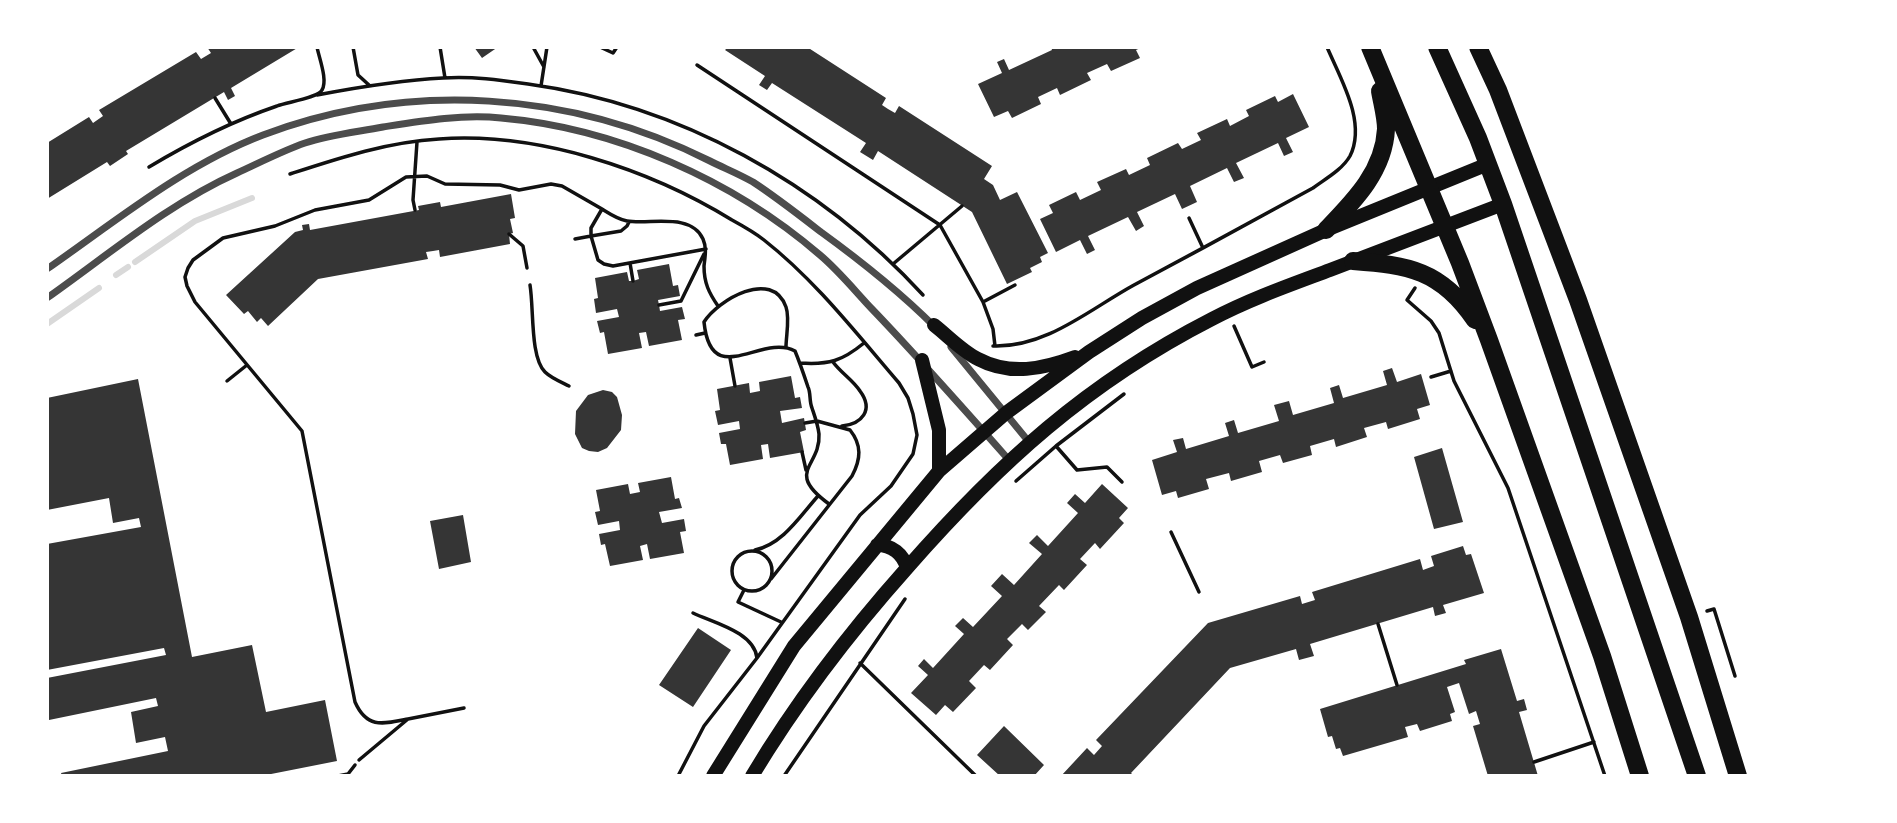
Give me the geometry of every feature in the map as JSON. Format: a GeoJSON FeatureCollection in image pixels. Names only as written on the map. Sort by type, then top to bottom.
{"type":"FeatureCollection","features":[{"type":"Feature","properties":{"kind":"main road"},"geometry":{"type":"LineString","coordinates":[[1437,47],[1503,204],[1697,776]]}},
{"type":"Feature","properties":{"kind":"main road"},"geometry":{"type":"LineString","coordinates":[[1478,47],[1578,300],[1689,617],[1738,776]]}},
{"type":"Feature","properties":{"kind":"main road"},"geometry":{"type":"LineString","coordinates":[[1373,55],[1489,340],[1602,656],[1640,776]]}},
{"type":"Feature","properties":{"kind":"main road"},"geometry":{"type":"LineString","coordinates":[[1326,230],[1376,170],[1383,146],[1386,127],[1373,55]]}},
{"type":"Feature","properties":{"kind":"main road"},"geometry":{"type":"LineString","coordinates":[[713,776],[791,650],[939,471],[1006,413],[1089,352],[1142,318],[1197,288],[1326,230],[1488,164]]}},
{"type":"Feature","properties":{"kind":"main road"},"geometry":{"type":"LineString","coordinates":[[752,776],[825,666],[948,520],[1029,442],[1108,380],[1155,351],[1244,304],[1503,204]]}},
{"type":"Feature","properties":{"kind":"main road"},"geometry":{"type":"LineString","coordinates":[[1353,261],[1397,265],[1424,273],[1446,288],[1467,309],[1489,340]]}},
{"type":"Feature","properties":{"kind":"main road"},"geometry":{"type":"LineString","coordinates":[[934,326],[979,360],[1018,371],[1046,368],[1089,352]]}},
{"type":"Feature","properties":{"kind":"main road"},"geometry":{"type":"LineString","coordinates":[[922,360],[939,430],[939,471]]}},
{"type":"Feature","properties":{"kind":"main road"},"geometry":{"type":"LineString","coordinates":[[877,545],[884,545],[896,551],[905,560],[907,568]]}},
{"type":"Feature","properties":{"kind":"street"},"geometry":{"type":"LineString","coordinates":[[47,269],[173,182],[261,136],[348,109],[433,99],[519,102],[624,124],[677,144],[752,181],[868,266],[934,326],[1029,442]]}},
{"type":"Feature","properties":{"kind":"street"},"geometry":{"type":"LineString","coordinates":[[47,298],[141,230],[195,195],[234,174],[305,143],[352,132],[434,119],[499,118],[552,124],[618,143],[669,162],[745,199],[821,256],[922,360],[1009,460]]}},
{"type":"Feature","properties":{"kind":"path"},"geometry":{"type":"LineString","coordinates":[[149,167],[255,113],[317,95],[323,89],[324,82],[317,47]]}},
{"type":"Feature","properties":{"kind":"path"},"geometry":{"type":"LineString","coordinates":[[352,47],[358,75],[370,85]]}},
{"type":"Feature","properties":{"kind":"path"},"geometry":{"type":"LineString","coordinates":[[440,47],[444,78]]}},
{"type":"Feature","properties":{"kind":"path"},"geometry":{"type":"LineString","coordinates":[[533,47],[544,67]]}},
{"type":"Feature","properties":{"kind":"path"},"geometry":{"type":"LineString","coordinates":[[541,86],[547,47]]}},
{"type":"Feature","properties":{"kind":"path"},"geometry":{"type":"LineString","coordinates":[[600,47],[613,53],[617,47]]}},
{"type":"Feature","properties":{"kind":"path"},"geometry":{"type":"LineString","coordinates":[[697,65],[940,225],[983,302],[993,329],[995,346],[1012,345],[1067,326],[1124,291],[1313,188],[1337,171],[1350,156],[1354,116],[1327,47]]}},
{"type":"Feature","properties":{"kind":"path"},"geometry":{"type":"LineString","coordinates":[[215,98],[232,124]]}},
{"type":"Feature","properties":{"kind":"path"},"geometry":{"type":"LineString","coordinates":[[290,174],[366,150],[439,138],[489,139],[596,159],[663,184],[714,209],[763,239],[821,293],[899,383],[908,398],[917,435],[912,454],[891,486],[860,515],[757,658],[704,726],[678,776]]}},
{"type":"Feature","properties":{"kind":"path"},"geometry":{"type":"LineString","coordinates":[[415,210],[413,200],[417,142]]}},
{"type":"Feature","properties":{"kind":"path"},"geometry":{"type":"LineString","coordinates":[[464,708],[375,723],[366,719],[359,710],[355,702],[302,431],[190,294],[185,278],[193,260],[229,235],[275,226],[315,210],[369,200],[406,177],[416,175],[456,185],[506,186],[519,190],[551,184],[562,186],[618,219],[629,222],[681,223],[694,228],[703,237],[706,249],[704,277],[707,290],[718,306]]}},
{"type":"Feature","properties":{"kind":"path"},"geometry":{"type":"LineString","coordinates":[[506,186],[508,194]]}},
{"type":"Feature","properties":{"kind":"path"},"geometry":{"type":"LineString","coordinates":[[893,264],[962,206]]}},
{"type":"Feature","properties":{"kind":"path"},"geometry":{"type":"LineString","coordinates":[[602,209],[591,229],[591,236],[598,260],[604,264],[613,266],[706,249]]}},
{"type":"Feature","properties":{"kind":"path"},"geometry":{"type":"LineString","coordinates":[[1189,218],[1203,248]]}},
{"type":"Feature","properties":{"kind":"path"},"geometry":{"type":"LineString","coordinates":[[575,239],[621,231],[629,222]]}},
{"type":"Feature","properties":{"kind":"path"},"geometry":{"type":"LineString","coordinates":[[509,234],[523,246],[527,268]]}},
{"type":"Feature","properties":{"kind":"path"},"geometry":{"type":"LineString","coordinates":[[659,305],[681,301],[706,249]]}},
{"type":"Feature","properties":{"kind":"path"},"geometry":{"type":"LineString","coordinates":[[630,263],[633,281]]}},
{"type":"Feature","properties":{"kind":"path"},"geometry":{"type":"LineString","coordinates":[[530,285],[534,305],[535,355],[546,374],[569,386]]}},
{"type":"Feature","properties":{"kind":"path"},"geometry":{"type":"LineString","coordinates":[[983,302],[1015,285]]}},
{"type":"Feature","properties":{"kind":"path"},"geometry":{"type":"LineString","coordinates":[[786,347],[786,308],[770,291],[756,289],[741,292],[718,306],[704,322],[710,346],[719,356],[730,358],[772,347],[786,347],[795,351],[817,421],[819,440],[806,472]]}},
{"type":"Feature","properties":{"kind":"path"},"geometry":{"type":"LineString","coordinates":[[1413,292],[1407,300],[1431,321],[1439,333],[1451,371],[1508,488],[1605,776]]}},
{"type":"Feature","properties":{"kind":"path"},"geometry":{"type":"LineString","coordinates":[[1226,329],[1234,326],[1252,367],[1264,362]]}},
{"type":"Feature","properties":{"kind":"path"},"geometry":{"type":"LineString","coordinates":[[696,335],[705,333]]}},
{"type":"Feature","properties":{"kind":"path"},"geometry":{"type":"LineString","coordinates":[[800,363],[833,362],[846,357],[864,343]]}},
{"type":"Feature","properties":{"kind":"path"},"geometry":{"type":"LineString","coordinates":[[730,358],[735,386]]}},
{"type":"Feature","properties":{"kind":"path"},"geometry":{"type":"LineString","coordinates":[[833,362],[860,391],[865,401],[865,412],[861,420],[853,425],[840,426]]}},
{"type":"Feature","properties":{"kind":"path"},"geometry":{"type":"LineString","coordinates":[[227,381],[247,365]]}},
{"type":"Feature","properties":{"kind":"path"},"geometry":{"type":"LineString","coordinates":[[1431,377],[1451,371]]}},
{"type":"Feature","properties":{"kind":"path"},"geometry":{"type":"LineString","coordinates":[[1010,487],[1056,446],[1133,387]]}},
{"type":"Feature","properties":{"kind":"path"},"geometry":{"type":"LineString","coordinates":[[805,423],[817,421],[850,430],[860,446],[852,476],[764,588],[754,592],[735,584],[731,574],[733,563],[739,555],[767,548],[779,540],[818,495]]}},
{"type":"Feature","properties":{"kind":"path"},"geometry":{"type":"LineString","coordinates":[[1056,446],[1077,470],[1107,467],[1122,482]]}},
{"type":"Feature","properties":{"kind":"path"},"geometry":{"type":"LineString","coordinates":[[802,452],[811,488],[830,504]]}},
{"type":"Feature","properties":{"kind":"path"},"geometry":{"type":"LineString","coordinates":[[1171,532],[1199,592]]}},
{"type":"Feature","properties":{"kind":"path"},"geometry":{"type":"LineString","coordinates":[[749,551],[760,552],[768,559],[772,569],[771,579]]}},
{"type":"Feature","properties":{"kind":"path"},"geometry":{"type":"LineString","coordinates":[[744,590],[738,602],[782,622]]}},
{"type":"Feature","properties":{"kind":"path"},"geometry":{"type":"LineString","coordinates":[[784,776],[911,591]]}},
{"type":"Feature","properties":{"kind":"path"},"geometry":{"type":"LineString","coordinates":[[1714,609],[1735,676]]}},
{"type":"Feature","properties":{"kind":"path"},"geometry":{"type":"LineString","coordinates":[[693,613],[749,639],[756,648],[757,658]]}},
{"type":"Feature","properties":{"kind":"path"},"geometry":{"type":"LineString","coordinates":[[1378,624],[1397,685]]}},
{"type":"Feature","properties":{"kind":"path"},"geometry":{"type":"LineString","coordinates":[[860,663],[975,776]]}},
{"type":"Feature","properties":{"kind":"path"},"geometry":{"type":"LineString","coordinates":[[359,760],[408,719]]}},
{"type":"Feature","properties":{"kind":"path"},"geometry":{"type":"LineString","coordinates":[[1534,762],[1594,742]]}},
{"type":"Feature","properties":{"kind":"path"},"geometry":{"type":"LineString","coordinates":[[338,776],[350,775],[355,765]]}},
{"type":"Feature","properties":{"kind":"building"},"geometry":{"type":"Polygon","coordinates":[[[207,47],[299,47],[231,88],[235,96],[228,100],[224,92],[126,151],[128,154],[110,166],[107,162],[47,199],[47,143],[89,117],[93,123],[103,116],[99,110],[196,52],[201,59],[211,53],[207,47]]]}},
{"type":"Feature","properties":{"kind":"building"},"geometry":{"type":"Polygon","coordinates":[[[474,47],[498,47],[482,58],[474,47]]]}},
{"type":"Feature","properties":{"kind":"building"},"geometry":{"type":"Polygon","coordinates":[[[728,47],[807,47],[886,98],[882,105],[888,109],[895,113],[899,106],[992,166],[984,179],[993,185],[1000,200],[1017,192],[1048,253],[1040,257],[1042,262],[1030,268],[1032,272],[1007,284],[972,212],[878,151],[873,160],[860,152],[866,143],[772,83],[767,90],[759,85],[765,76],[725,50],[728,47]]]}},
{"type":"Feature","properties":{"kind":"building"},"geometry":{"type":"Polygon","coordinates":[[[1051,47],[1143,47],[1136,50],[1140,58],[1111,71],[1107,64],[1087,73],[1091,80],[1060,95],[1057,88],[1038,97],[1041,104],[1012,118],[1008,111],[994,117],[978,84],[1002,73],[997,62],[1004,59],[1009,70],[1052,50],[1051,47]]]}},
{"type":"Feature","properties":{"kind":"building"},"geometry":{"type":"Polygon","coordinates":[[[1293,94],[1309,127],[1286,138],[1293,152],[1284,156],[1278,143],[1236,163],[1244,178],[1234,182],[1227,168],[1190,186],[1197,202],[1182,209],[1175,194],[1137,212],[1144,226],[1136,231],[1128,217],[1088,236],[1095,250],[1087,254],[1080,240],[1056,252],[1040,219],[1053,213],[1049,205],[1076,192],[1080,200],[1101,190],[1097,182],[1126,169],[1129,175],[1150,165],[1147,158],[1178,143],[1182,149],[1201,140],[1197,133],[1227,119],[1230,126],[1249,116],[1246,110],[1275,96],[1278,102],[1293,94]]]}},
{"type":"Feature","properties":{"kind":"building"},"geometry":{"type":"Polygon","coordinates":[[[511,194],[515,218],[510,219],[513,233],[509,234],[510,244],[440,257],[439,250],[426,252],[428,259],[318,279],[268,326],[261,318],[257,322],[248,311],[244,314],[226,295],[295,232],[303,230],[302,225],[309,224],[310,230],[419,210],[418,206],[440,202],[441,207],[511,194]]]}},
{"type":"Feature","properties":{"kind":"building"},"geometry":{"type":"Polygon","coordinates":[[[669,264],[673,286],[678,285],[680,296],[658,300],[660,311],[682,307],[685,319],[678,320],[682,340],[649,346],[646,332],[639,333],[642,348],[608,354],[604,332],[600,333],[597,321],[619,317],[617,309],[596,313],[594,299],[598,298],[595,278],[627,272],[629,281],[633,281],[639,279],[637,270],[669,264]]]}},
{"type":"Feature","properties":{"kind":"building"},"geometry":{"type":"Polygon","coordinates":[[[1392,368],[1397,382],[1421,374],[1430,405],[1417,409],[1420,419],[1388,429],[1386,422],[1364,428],[1367,437],[1336,447],[1334,439],[1310,446],[1312,455],[1283,463],[1280,455],[1259,461],[1262,472],[1231,481],[1229,473],[1206,479],[1209,489],[1178,498],[1176,491],[1162,495],[1152,460],[1177,452],[1173,440],[1183,438],[1186,449],[1229,436],[1225,423],[1234,420],[1238,433],[1279,421],[1274,405],[1289,401],[1293,415],[1334,403],[1330,388],[1339,385],[1343,398],[1387,385],[1383,371],[1392,368]]]}},
{"type":"Feature","properties":{"kind":"building"},"geometry":{"type":"Polygon","coordinates":[[[791,376],[795,398],[800,397],[802,408],[780,411],[782,423],[804,418],[806,430],[800,432],[804,452],[770,458],[768,444],[761,445],[763,459],[730,465],[726,444],[721,444],[719,433],[740,429],[739,421],[718,425],[715,411],[720,410],[717,389],[749,383],[750,393],[760,391],[759,382],[791,376]]]}},
{"type":"Feature","properties":{"kind":"building"},"geometry":{"type":"Polygon","coordinates":[[[138,379],[192,657],[252,645],[266,712],[325,700],[337,761],[261,776],[62,776],[61,773],[168,751],[165,737],[136,743],[131,712],[158,706],[156,698],[49,720],[47,711],[47,678],[166,655],[164,648],[47,670],[47,544],[141,527],[139,518],[113,523],[109,498],[47,510],[47,398],[138,379]]]}},
{"type":"Feature","properties":{"kind":"building"},"geometry":{"type":"Polygon","coordinates":[[[603,390],[612,392],[617,397],[622,415],[621,430],[607,448],[598,452],[589,451],[582,448],[575,434],[576,411],[588,395],[603,390]]]}},
{"type":"Feature","properties":{"kind":"building"},"geometry":{"type":"Polygon","coordinates":[[[1442,448],[1463,522],[1434,529],[1414,457],[1442,448]]]}},
{"type":"Feature","properties":{"kind":"building"},"geometry":{"type":"Polygon","coordinates":[[[671,477],[675,499],[679,498],[682,508],[659,512],[662,523],[684,519],[686,531],[680,532],[684,553],[650,559],[647,544],[640,546],[643,560],[610,566],[605,544],[601,545],[599,534],[620,530],[619,521],[598,525],[595,512],[600,511],[596,490],[628,484],[630,494],[640,492],[638,483],[671,477]]]}},
{"type":"Feature","properties":{"kind":"building"},"geometry":{"type":"Polygon","coordinates":[[[1102,484],[1128,508],[1119,518],[1124,523],[1100,549],[1095,543],[1080,559],[1087,565],[1064,590],[1059,585],[1039,606],[1046,612],[1028,630],[1022,624],[1007,639],[1013,645],[990,670],[984,665],[969,681],[976,688],[953,712],[945,705],[936,715],[911,693],[928,675],[918,666],[924,659],[933,668],[964,634],[955,626],[963,618],[973,627],[1002,596],[991,586],[1002,574],[1014,585],[1042,554],[1029,543],[1037,535],[1048,546],[1078,513],[1067,503],[1075,494],[1085,503],[1102,484]]]}},
{"type":"Feature","properties":{"kind":"building"},"geometry":{"type":"Polygon","coordinates":[[[463,515],[471,562],[439,569],[430,521],[463,515]]]}},
{"type":"Feature","properties":{"kind":"building"},"geometry":{"type":"Polygon","coordinates":[[[1463,546],[1466,555],[1471,554],[1484,593],[1443,605],[1446,613],[1435,616],[1433,607],[1310,644],[1314,656],[1299,660],[1296,649],[1230,668],[1131,773],[1134,776],[1061,776],[1087,748],[1094,755],[1102,746],[1096,740],[1208,623],[1300,596],[1302,604],[1315,600],[1312,592],[1420,559],[1423,570],[1434,566],[1431,556],[1463,546]]]}},
{"type":"Feature","properties":{"kind":"building"},"geometry":{"type":"Polygon","coordinates":[[[698,628],[731,650],[693,707],[659,685],[698,628]]]}},
{"type":"Feature","properties":{"kind":"building"},"geometry":{"type":"Polygon","coordinates":[[[1501,649],[1517,701],[1524,699],[1527,710],[1519,712],[1538,776],[1488,776],[1473,726],[1480,724],[1476,711],[1469,714],[1459,683],[1447,687],[1455,712],[1450,714],[1452,721],[1420,731],[1417,724],[1405,727],[1408,737],[1343,756],[1340,748],[1336,749],[1332,736],[1328,737],[1320,709],[1466,664],[1464,660],[1501,649]]]}},
{"type":"Feature","properties":{"kind":"building"},"geometry":{"type":"Polygon","coordinates":[[[1004,726],[1044,765],[1034,776],[1000,776],[977,755],[1004,726]]]}},
{"type":"Feature","properties":{"kind":"waterway"},"geometry":{"type":"LineString","coordinates":[[135,262],[195,221],[252,198]]}},
{"type":"Feature","properties":{"kind":"waterway"},"geometry":{"type":"LineString","coordinates":[[116,275],[128,267]]}},
{"type":"Feature","properties":{"kind":"waterway"},"geometry":{"type":"LineString","coordinates":[[47,324],[99,288]]}}]}
